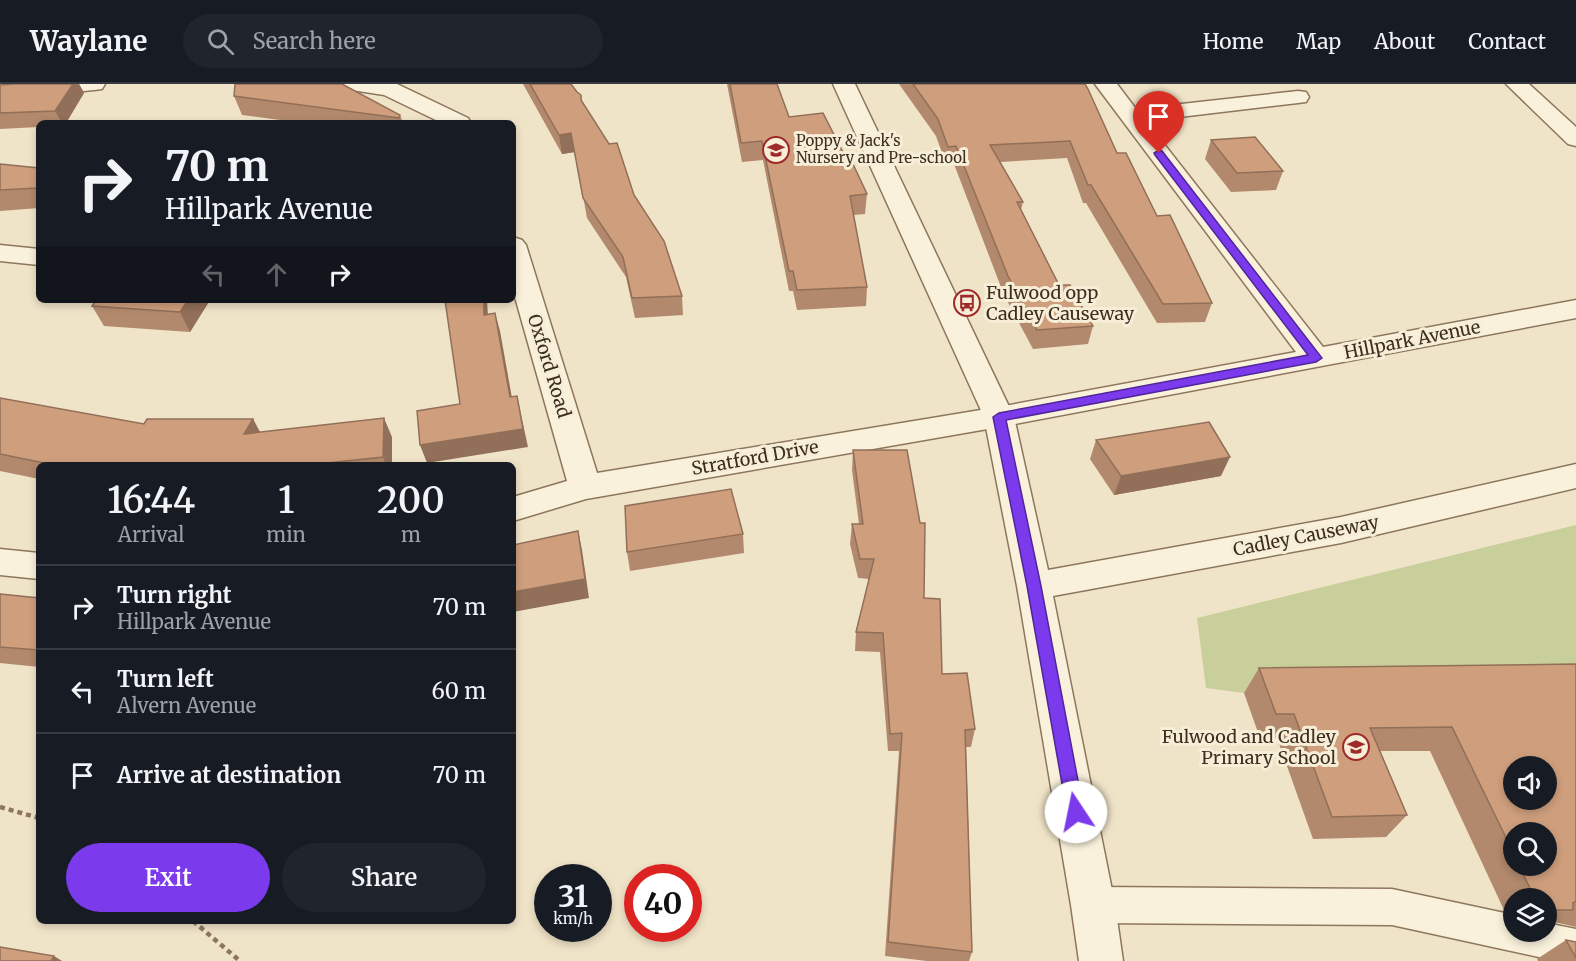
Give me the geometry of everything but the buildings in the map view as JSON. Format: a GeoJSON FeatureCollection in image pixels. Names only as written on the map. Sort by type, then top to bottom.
{"type":"FeatureCollection","features":[{"type":"Feature","properties":{"kind":"street"},"geometry":{"type":"LineString","coordinates":[[0,93],[94,84]]}},
{"type":"Feature","properties":{"kind":"street"},"geometry":{"type":"LineString","coordinates":[[353,84],[389,89],[454,120]]}},
{"type":"Feature","properties":{"kind":"street"},"geometry":{"type":"LineString","coordinates":[[844,84],[999,417],[1034,586],[1093,905],[1101,961]]}},
{"type":"Feature","properties":{"kind":"street"},"geometry":{"type":"LineString","coordinates":[[1106,84],[1316,358]]}},
{"type":"Feature","properties":{"kind":"street"},"geometry":{"type":"LineString","coordinates":[[1517,84],[1576,139]]}},
{"type":"Feature","properties":{"kind":"street"},"geometry":{"type":"LineString","coordinates":[[1130,116],[1298,98]]}},
{"type":"Feature","properties":{"kind":"street"},"geometry":{"type":"LineString","coordinates":[[0,253],[36,257]]}},
{"type":"Feature","properties":{"kind":"street","name":"Oxford Road"},"geometry":{"type":"LineString","coordinates":[[516,255],[585,487]]}},
{"type":"Feature","properties":{"kind":"street","name":"Hillpark Avenue"},"geometry":{"type":"LineString","coordinates":[[999,417],[1576,309]]}},
{"type":"Feature","properties":{"kind":"street","name":"Stratford Drive"},"geometry":{"type":"LineString","coordinates":[[516,508],[585,487],[999,417]]}},
{"type":"Feature","properties":{"kind":"street","name":"Cadley Causeway"},"geometry":{"type":"LineString","coordinates":[[1034,586],[1341,530],[1576,476]]}},
{"type":"Feature","properties":{"kind":"street"},"geometry":{"type":"LineString","coordinates":[[0,562],[36,566]]}},
{"type":"Feature","properties":{"kind":"lane"},"geometry":{"type":"LineString","coordinates":[[1093,905],[1392,907],[1576,947]]}},
{"type":"Feature","properties":{"kind":"path"},"geometry":{"type":"LineString","coordinates":[[0,807],[36,817]]}},
{"type":"Feature","properties":{"kind":"path"},"geometry":{"type":"LineString","coordinates":[[197,924],[240,961]]}},
{"type":"Feature","properties":{"kind":"green space"},"geometry":{"type":"Polygon","coordinates":[[[1576,525],[1576,689],[1244,693],[1206,688],[1197,618],[1576,525]]]}},
{"type":"Feature","properties":{"kind":"place","name":"Poppy & Jack's Nursery and Pre-school"},"geometry":{"type":"Point","coordinates":[776,150]}},
{"type":"Feature","properties":{"kind":"place","name":"Fulwood opp Cadley Causeway"},"geometry":{"type":"Point","coordinates":[967,303]}},
{"type":"Feature","properties":{"kind":"place","name":"Fulwood and Cadley Primary School"},"geometry":{"type":"Point","coordinates":[1356,747]}},
{"type":"Feature","properties":{"kind":"route"},"geometry":{"type":"LineString","coordinates":[[1076,812],[1034,586],[999,417],[1316,358],[1159,153]]}}]}
